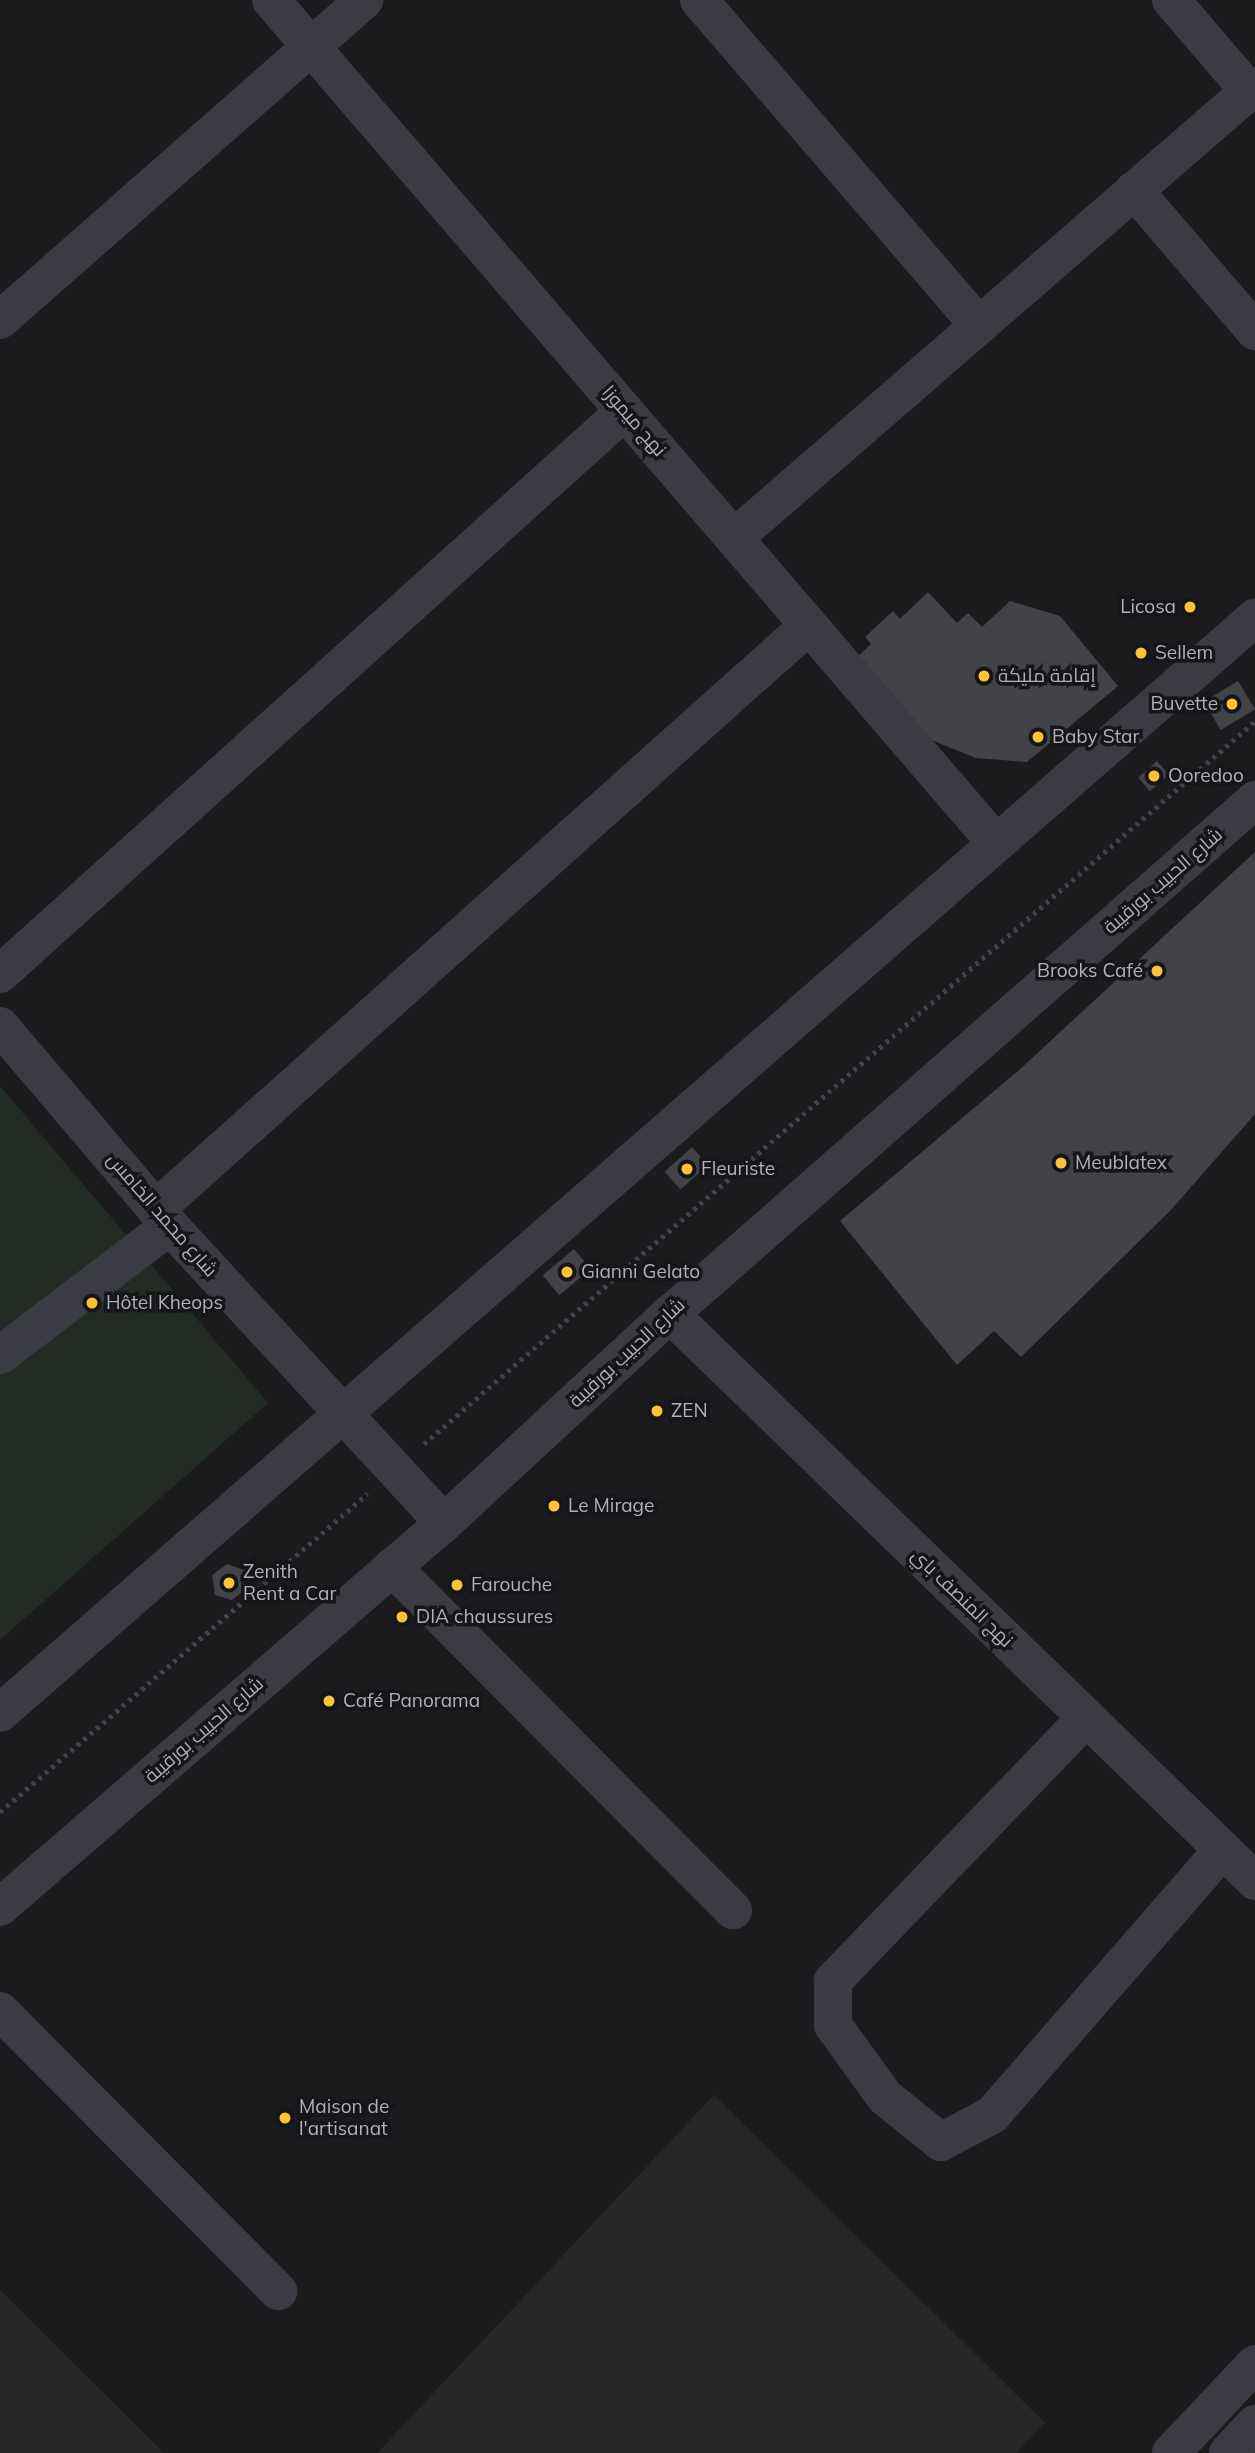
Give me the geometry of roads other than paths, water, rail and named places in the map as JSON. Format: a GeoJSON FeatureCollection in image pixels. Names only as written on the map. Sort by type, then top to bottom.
{"type":"FeatureCollection","features":[{"type":"Feature","properties":{"kind":"street","name":"نهج ميموزا"},"geometry":{"type":"LineString","coordinates":[[271,0],[996,843]]}},
{"type":"Feature","properties":{"kind":"street"},"geometry":{"type":"LineString","coordinates":[[0,320],[310,44],[365,0]]}},
{"type":"Feature","properties":{"kind":"street"},"geometry":{"type":"LineString","coordinates":[[699,0],[979,325]]}},
{"type":"Feature","properties":{"kind":"street"},"geometry":{"type":"LineString","coordinates":[[734,538],[1252,89],[1171,0]]}},
{"type":"Feature","properties":{"kind":"street"},"geometry":{"type":"LineString","coordinates":[[1134,190],[1255,331]]}},
{"type":"Feature","properties":{"kind":"street"},"geometry":{"type":"LineString","coordinates":[[0,974],[625,411]]}},
{"type":"Feature","properties":{"kind":"street"},"geometry":{"type":"LineString","coordinates":[[0,1713],[1255,618]]}},
{"type":"Feature","properties":{"kind":"street"},"geometry":{"type":"LineString","coordinates":[[0,1355],[163,1217],[808,626]]}},
{"type":"Feature","properties":{"kind":"street","name":"شارع الحبيب بورقيبة"},"geometry":{"type":"LineString","coordinates":[[0,1907],[444,1523],[670,1314],[1255,800]]}},
{"type":"Feature","properties":{"kind":"street","name":"شارع محمد الخامس"},"geometry":{"type":"LineString","coordinates":[[0,1026],[163,1217],[393,1471],[444,1523]]}},
{"type":"Feature","properties":{"kind":"street","name":"نهج المنصف باي"},"geometry":{"type":"LineString","coordinates":[[670,1314],[1255,1881]]}},
{"type":"Feature","properties":{"kind":"street"},"geometry":{"type":"LineString","coordinates":[[392,1567],[733,1910]]}},
{"type":"Feature","properties":{"kind":"street"},"geometry":{"type":"LineString","coordinates":[[1085,1719],[833,1981],[833,2025],[885,2097],[941,2142],[992,2115],[1222,1850]]}},
{"type":"Feature","properties":{"kind":"street"},"geometry":{"type":"LineString","coordinates":[[0,2011],[278,2291]]}},
{"type":"Feature","properties":{"kind":"street"},"geometry":{"type":"LineString","coordinates":[[1171,2453],[1255,2364]]}},
{"type":"Feature","properties":{"kind":"street"},"geometry":{"type":"LineString","coordinates":[[1228,2453],[1255,2424]]}},
{"type":"Feature","properties":{"kind":"place","name":"Licosa"},"geometry":{"type":"Point","coordinates":[1190,607]}},
{"type":"Feature","properties":{"kind":"place","name":"Sellem"},"geometry":{"type":"Point","coordinates":[1141,653]}},
{"type":"Feature","properties":{"kind":"place","name":"إقامة مليكة"},"geometry":{"type":"Point","coordinates":[984,676]}},
{"type":"Feature","properties":{"kind":"place","name":"Buvette"},"geometry":{"type":"Point","coordinates":[1232,704]}},
{"type":"Feature","properties":{"kind":"place","name":"Baby Star"},"geometry":{"type":"Point","coordinates":[1038,737]}},
{"type":"Feature","properties":{"kind":"place","name":"Ooredoo"},"geometry":{"type":"Point","coordinates":[1154,776]}},
{"type":"Feature","properties":{"kind":"place","name":"Brooks Café"},"geometry":{"type":"Point","coordinates":[1157,971]}},
{"type":"Feature","properties":{"kind":"place","name":"Meublatex"},"geometry":{"type":"Point","coordinates":[1061,1163]}},
{"type":"Feature","properties":{"kind":"place","name":"Fleuriste"},"geometry":{"type":"Point","coordinates":[687,1169]}},
{"type":"Feature","properties":{"kind":"place","name":"Gianni Gelato"},"geometry":{"type":"Point","coordinates":[567,1272]}},
{"type":"Feature","properties":{"kind":"place","name":"Hôtel Kheops"},"geometry":{"type":"Point","coordinates":[92,1303]}},
{"type":"Feature","properties":{"kind":"place","name":"ZEN"},"geometry":{"type":"Point","coordinates":[657,1411]}},
{"type":"Feature","properties":{"kind":"place","name":"Le Mirage"},"geometry":{"type":"Point","coordinates":[554,1506]}},
{"type":"Feature","properties":{"kind":"place","name":"Zenith Rent a Car"},"geometry":{"type":"Point","coordinates":[229,1583]}},
{"type":"Feature","properties":{"kind":"place","name":"Farouche"},"geometry":{"type":"Point","coordinates":[457,1585]}},
{"type":"Feature","properties":{"kind":"place","name":"DIA chaussures"},"geometry":{"type":"Point","coordinates":[402,1617]}},
{"type":"Feature","properties":{"kind":"place","name":"Café Panorama"},"geometry":{"type":"Point","coordinates":[329,1701]}},
{"type":"Feature","properties":{"kind":"place","name":"Maison de l'artisanat"},"geometry":{"type":"Point","coordinates":[285,2118]}}]}
